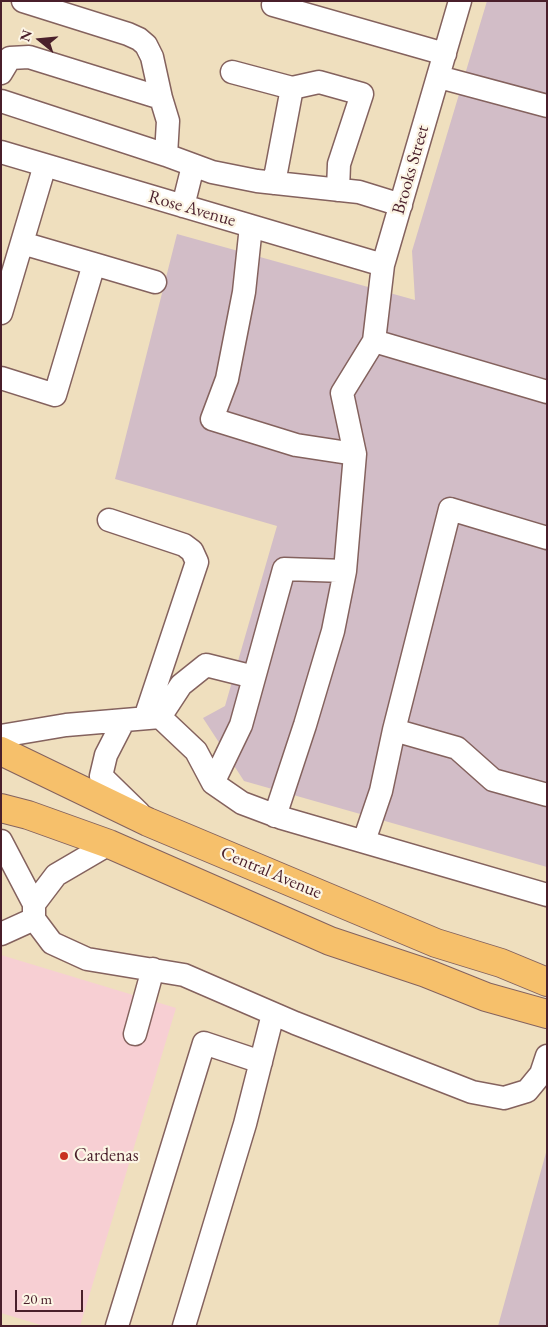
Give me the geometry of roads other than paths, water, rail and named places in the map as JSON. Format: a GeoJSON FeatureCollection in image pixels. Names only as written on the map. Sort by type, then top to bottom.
{"type":"FeatureCollection","features":[{"type":"Feature","properties":{"kind":"main road","name":"Central Avenue"},"geometry":{"type":"LineString","coordinates":[[1,751],[148,822],[436,943],[501,963],[547,982]]}},
{"type":"Feature","properties":{"kind":"main road"},"geometry":{"type":"LineString","coordinates":[[1,808],[28,815],[109,844],[330,941],[426,973],[486,997],[547,1014]]}},
{"type":"Feature","properties":{"kind":"street"},"geometry":{"type":"LineString","coordinates":[[22,1],[128,34],[146,45],[152,57],[168,121],[166,155]]}},
{"type":"Feature","properties":{"kind":"street","name":"Brooks Street"},"geometry":{"type":"LineString","coordinates":[[374,341],[384,265],[460,1]]}},
{"type":"Feature","properties":{"kind":"street"},"geometry":{"type":"LineString","coordinates":[[273,5],[445,54]]}},
{"type":"Feature","properties":{"kind":"street"},"geometry":{"type":"LineString","coordinates":[[1,73],[10,58],[29,57],[161,98]]}},
{"type":"Feature","properties":{"kind":"street"},"geometry":{"type":"LineString","coordinates":[[232,72],[292,88],[319,82],[362,94],[340,164],[338,190]]}},
{"type":"Feature","properties":{"kind":"street"},"geometry":{"type":"LineString","coordinates":[[439,77],[547,106]]}},
{"type":"Feature","properties":{"kind":"street"},"geometry":{"type":"LineString","coordinates":[[274,183],[292,88]]}},
{"type":"Feature","properties":{"kind":"street"},"geometry":{"type":"LineString","coordinates":[[1,101],[212,172],[257,182],[359,192],[401,205]]}},
{"type":"Feature","properties":{"kind":"street","name":"Rose Avenue"},"geometry":{"type":"LineString","coordinates":[[1,152],[384,265]]}},
{"type":"Feature","properties":{"kind":"street"},"geometry":{"type":"LineString","coordinates":[[1,312],[45,165]]}},
{"type":"Feature","properties":{"kind":"street"},"geometry":{"type":"LineString","coordinates":[[182,206],[193,166]]}},
{"type":"Feature","properties":{"kind":"street"},"geometry":{"type":"LineString","coordinates":[[250,226],[244,292],[227,379],[212,420],[296,444],[355,454]]}},
{"type":"Feature","properties":{"kind":"street"},"geometry":{"type":"LineString","coordinates":[[22,243],[155,282]]}},
{"type":"Feature","properties":{"kind":"street"},"geometry":{"type":"LineString","coordinates":[[1,378],[55,395],[94,264]]}},
{"type":"Feature","properties":{"kind":"street"},"geometry":{"type":"LineString","coordinates":[[275,816],[333,631],[345,571],[355,454],[342,393],[374,341],[547,392]]}},
{"type":"Feature","properties":{"kind":"street"},"geometry":{"type":"LineString","coordinates":[[364,841],[381,791],[394,730],[450,509],[547,538]]}},
{"type":"Feature","properties":{"kind":"street"},"geometry":{"type":"LineString","coordinates":[[109,520],[184,544],[192,551],[197,562],[143,718]]}},
{"type":"Feature","properties":{"kind":"street"},"geometry":{"type":"LineString","coordinates":[[213,783],[241,725],[284,569],[345,571]]}},
{"type":"Feature","properties":{"kind":"street"},"geometry":{"type":"LineString","coordinates":[[148,822],[101,776],[106,755],[143,718],[206,665],[254,677]]}},
{"type":"Feature","properties":{"kind":"street"},"geometry":{"type":"LineString","coordinates":[[1,736],[66,725],[143,718],[196,751],[213,783],[242,803],[275,816],[547,895]]}},
{"type":"Feature","properties":{"kind":"street"},"geometry":{"type":"LineString","coordinates":[[394,730],[457,748],[492,780],[547,795]]}},
{"type":"Feature","properties":{"kind":"street"},"geometry":{"type":"LineString","coordinates":[[1,841],[34,911],[52,943],[87,959],[184,975],[273,1014],[472,1092],[504,1098],[527,1091],[541,1074],[547,1056]]}},
{"type":"Feature","properties":{"kind":"street"},"geometry":{"type":"LineString","coordinates":[[1,934],[34,911],[56,875],[109,844]]}},
{"type":"Feature","properties":{"kind":"street"},"geometry":{"type":"LineString","coordinates":[[136,1034],[153,969]]}},
{"type":"Feature","properties":{"kind":"street"},"geometry":{"type":"LineString","coordinates":[[184,1326],[245,1124],[273,1014]]}},
{"type":"Feature","properties":{"kind":"street"},"geometry":{"type":"LineString","coordinates":[[117,1326],[204,1043],[261,1062]]}},
{"type":"Feature","properties":{"kind":"place","name":"Cardenas"},"geometry":{"type":"Point","coordinates":[64,1156]}}]}
